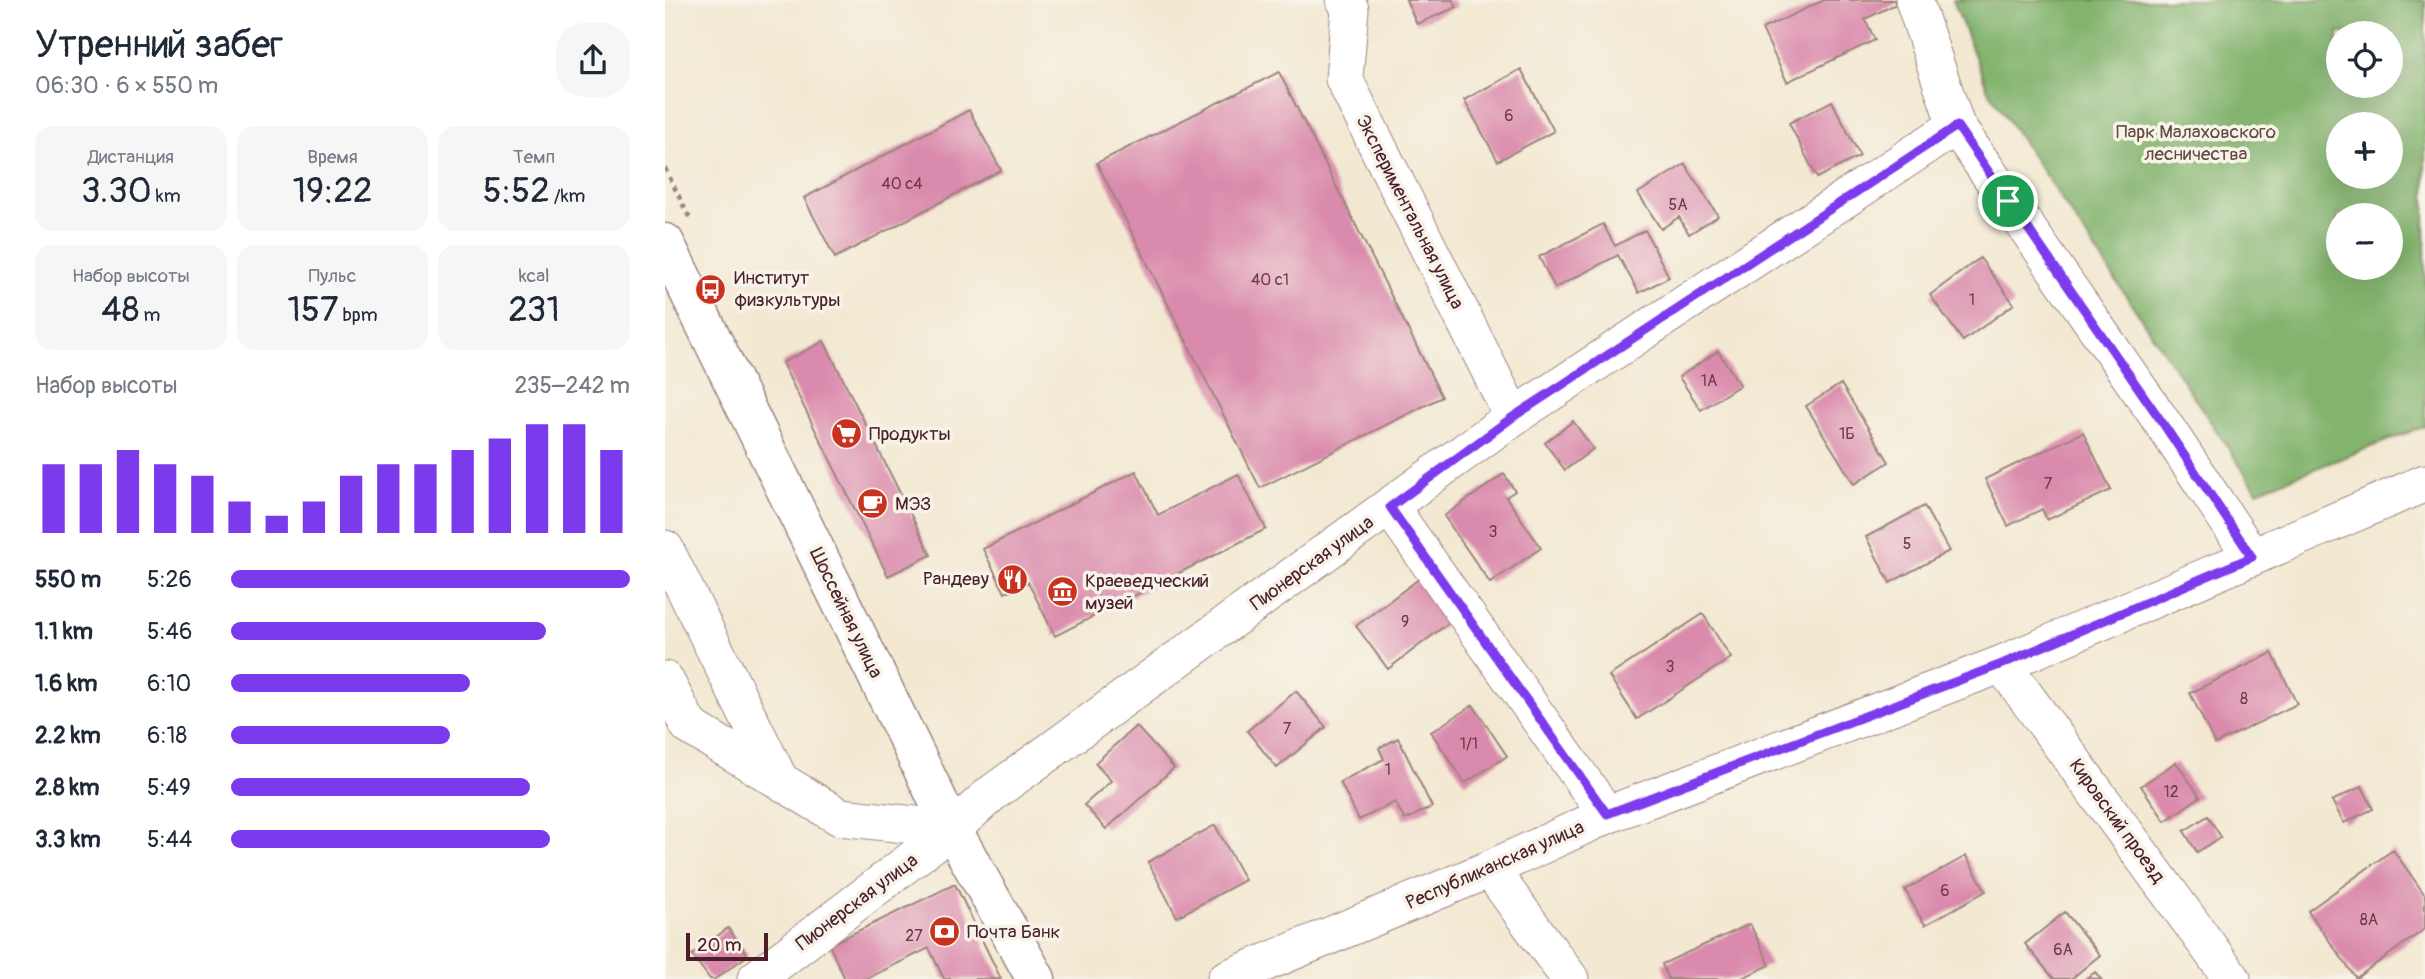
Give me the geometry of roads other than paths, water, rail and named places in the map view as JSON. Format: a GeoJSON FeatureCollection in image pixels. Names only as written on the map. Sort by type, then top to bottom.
{"type":"FeatureCollection","features":[{"type":"Feature","properties":{"kind":"main road","name":"Шоссейная улица"},"geometry":{"type":"LineString","coordinates":[[665,243],[952,829],[1036,979]]}},
{"type":"Feature","properties":{"kind":"street","name":"Экспериментальная улица"},"geometry":{"type":"LineString","coordinates":[[1345,0],[1349,9],[1344,79],[1513,417]]}},
{"type":"Feature","properties":{"kind":"street"},"geometry":{"type":"LineString","coordinates":[[1914,0],[1957,126],[2252,557]]}},
{"type":"Feature","properties":{"kind":"street","name":"Пионерская улица"},"geometry":{"type":"LineString","coordinates":[[755,979],[952,829],[991,794],[1513,417],[1957,126]]}},
{"type":"Feature","properties":{"kind":"street","name":"Республиканская улица"},"geometry":{"type":"LineString","coordinates":[[1226,979],[1490,869],[1607,814],[2002,664],[2425,483]]}},
{"type":"Feature","properties":{"kind":"street"},"geometry":{"type":"LineString","coordinates":[[1390,507],[1607,814]]}},
{"type":"Feature","properties":{"kind":"street"},"geometry":{"type":"LineString","coordinates":[[665,549],[779,779]]}},
{"type":"Feature","properties":{"kind":"street","name":"Кировский проезд"},"geometry":{"type":"LineString","coordinates":[[2002,664],[2232,979]]}},
{"type":"Feature","properties":{"kind":"street"},"geometry":{"type":"LineString","coordinates":[[665,680],[677,732],[779,779],[840,817],[952,829]]}},
{"type":"Feature","properties":{"kind":"street"},"geometry":{"type":"LineString","coordinates":[[1490,869],[1570,979]]}},
{"type":"Feature","properties":{"kind":"place","name":"Институт физкультуры"},"geometry":{"type":"Point","coordinates":[711,289]}},
{"type":"Feature","properties":{"kind":"place","name":"Продукты"},"geometry":{"type":"Point","coordinates":[846,434]}},
{"type":"Feature","properties":{"kind":"place","name":"МЭЗ"},"geometry":{"type":"Point","coordinates":[872,504]}},
{"type":"Feature","properties":{"kind":"place","name":"Рандеву"},"geometry":{"type":"Point","coordinates":[1012,579]}},
{"type":"Feature","properties":{"kind":"place","name":"Краеведческий музей"},"geometry":{"type":"Point","coordinates":[1062,592]}},
{"type":"Feature","properties":{"kind":"place","name":"Почта Банк"},"geometry":{"type":"Point","coordinates":[944,932]}},
{"type":"Feature","properties":{"kind":"park label","name":"Парк Малаховского лесничества"},"geometry":{"type":"Point","coordinates":[2196,143]}}]}
